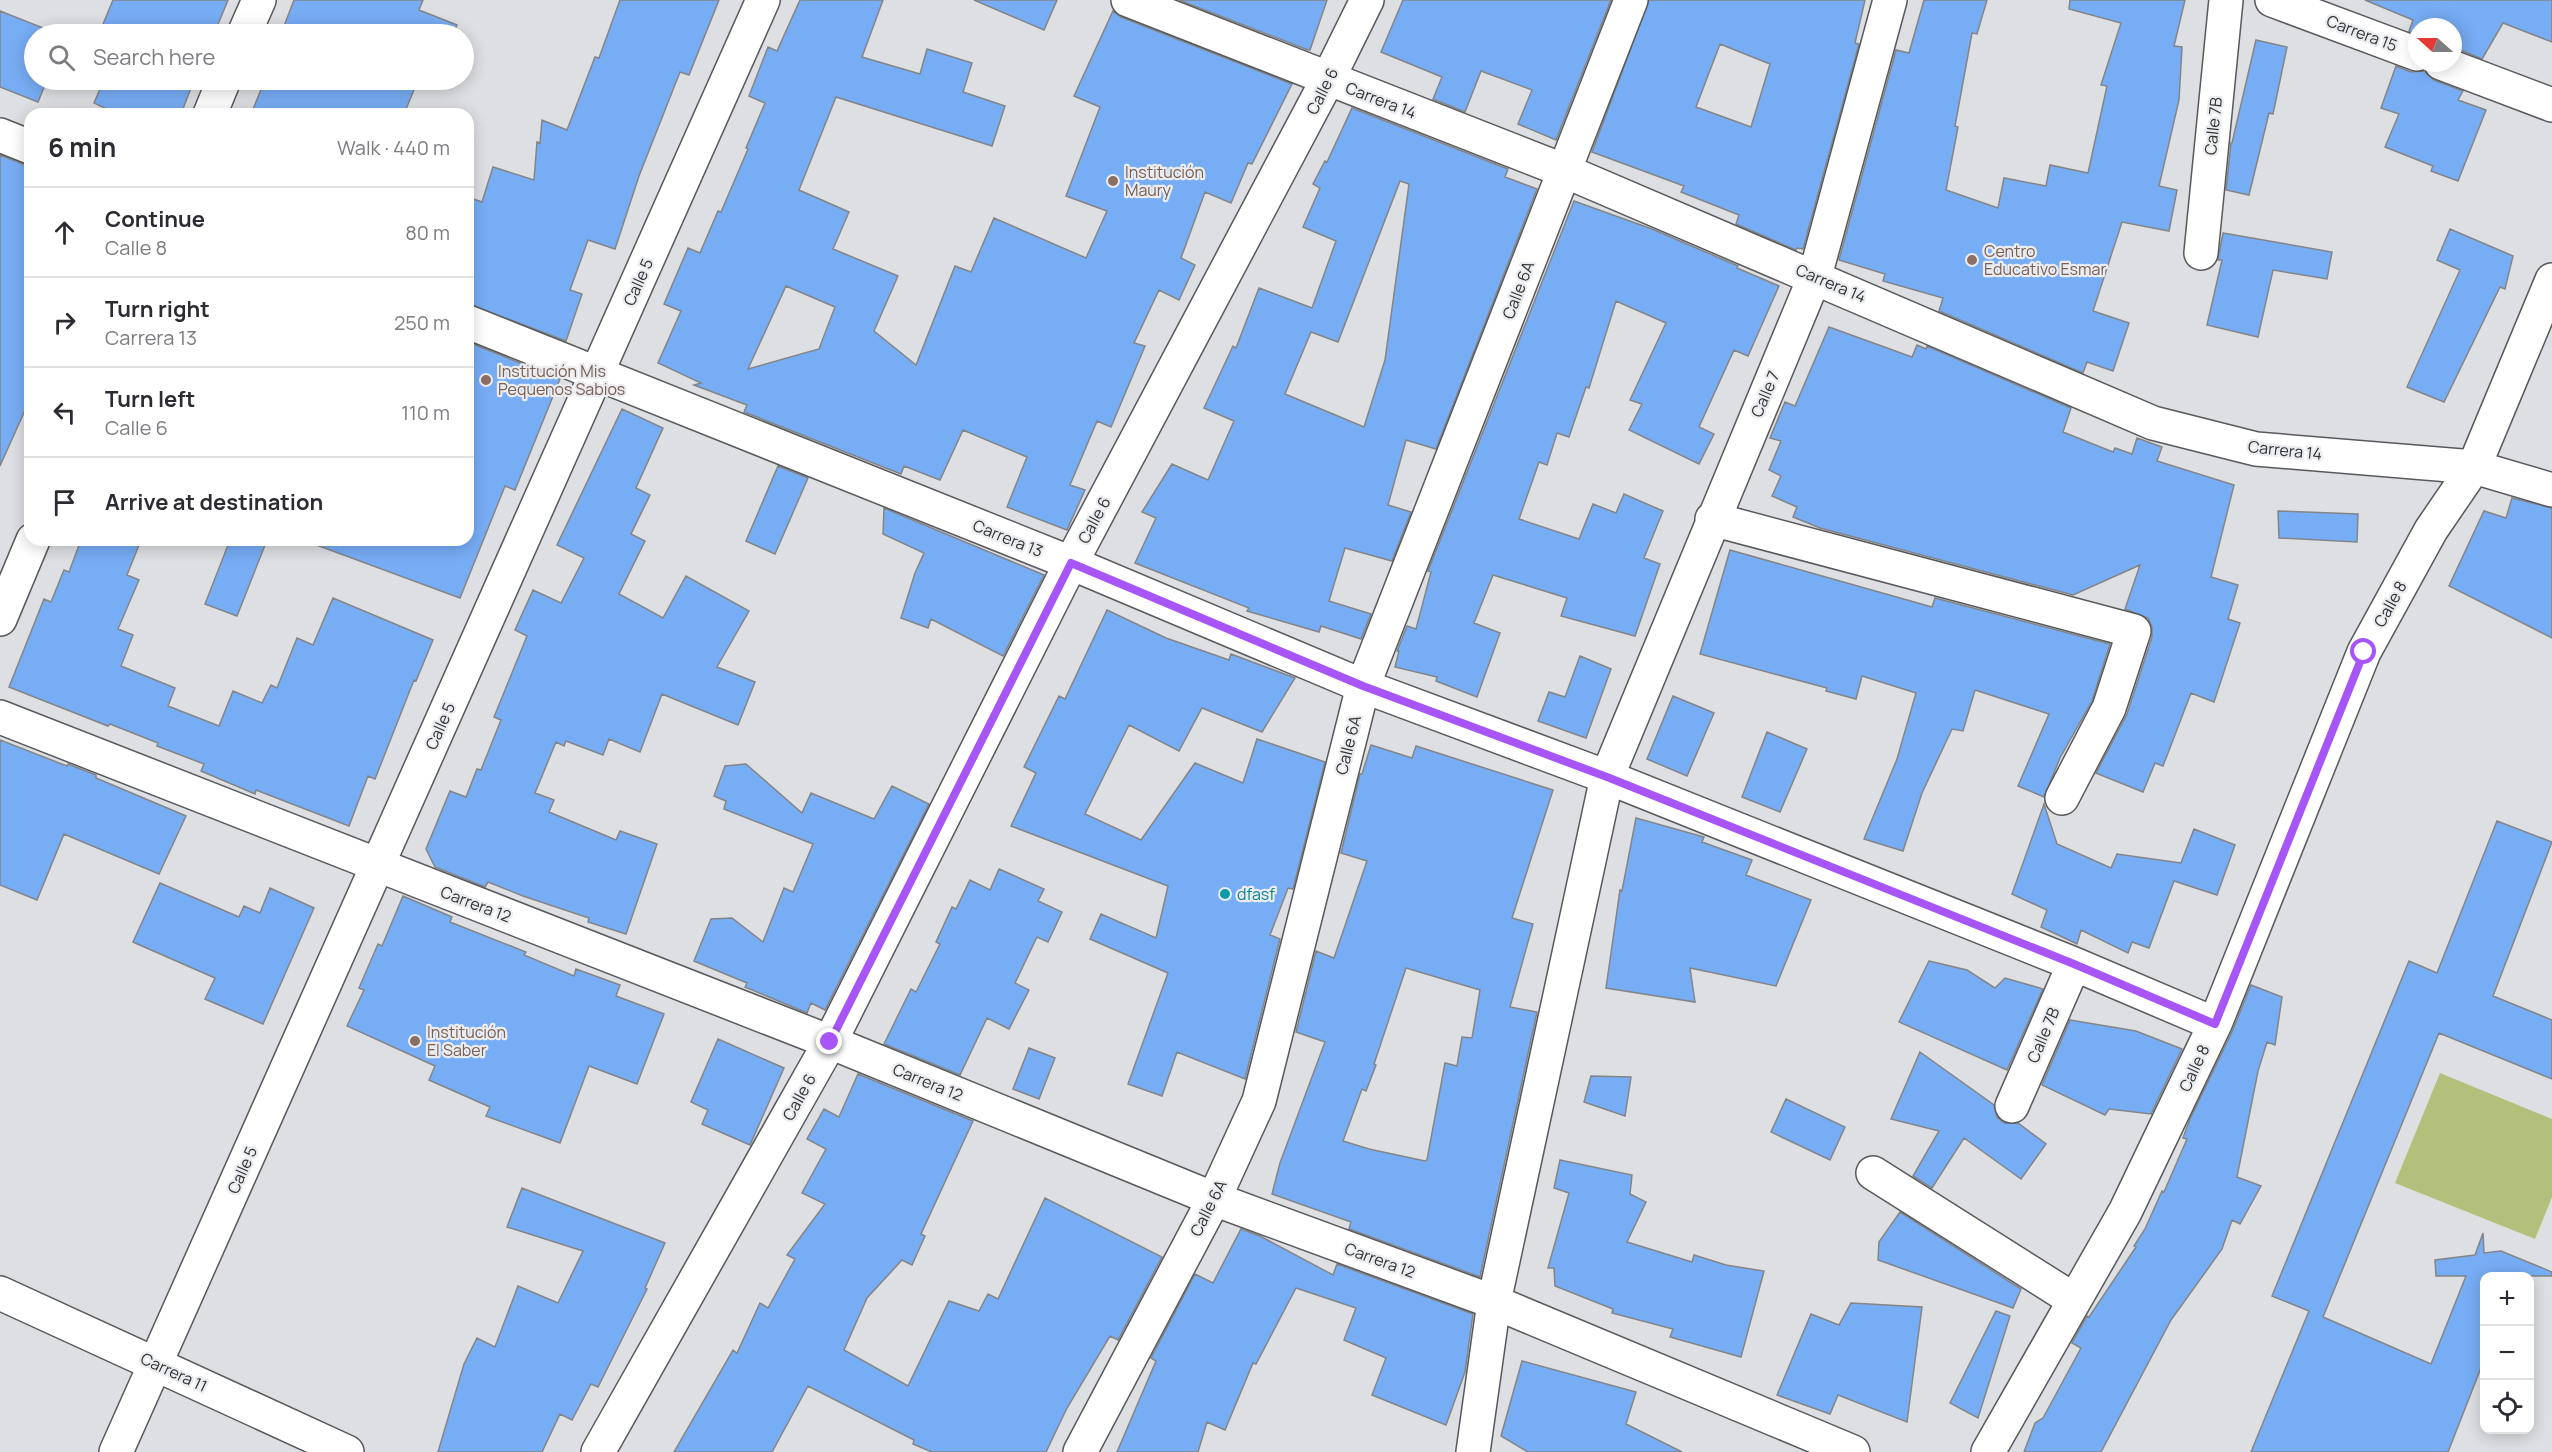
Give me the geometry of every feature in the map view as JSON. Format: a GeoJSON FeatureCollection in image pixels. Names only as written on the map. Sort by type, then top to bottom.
{"type":"FeatureCollection","features":[{"type":"Feature","properties":{"kind":"street"},"geometry":{"type":"LineString","coordinates":[[248,24],[259,0]]}},
{"type":"Feature","properties":{"kind":"street","name":"Calle 5"},"geometry":{"type":"LineString","coordinates":[[116,1452],[763,0]]}},
{"type":"Feature","properties":{"kind":"street","name":"Carrera 14"},"geometry":{"type":"LineString","coordinates":[[1128,0],[1565,171],[1815,276],[2153,423],[2256,449],[2474,467],[2552,490]]}},
{"type":"Feature","properties":{"kind":"street","name":"Calle 6"},"geometry":{"type":"LineString","coordinates":[[598,1452],[830,1042],[1071,563],[1328,79],[1367,0]]}},
{"type":"Feature","properties":{"kind":"street","name":"Calle 6A"},"geometry":{"type":"LineString","coordinates":[[1080,1452],[1214,1199],[1259,1101],[1363,686],[1631,0]]}},
{"type":"Feature","properties":{"kind":"street","name":"Calle 7"},"geometry":{"type":"LineString","coordinates":[[1473,1452],[1494,1302],[1607,777],[1712,519],[1815,276],[1890,0]]}},
{"type":"Feature","properties":{"kind":"street","name":"Calle 7B"},"geometry":{"type":"LineString","coordinates":[[2201,253],[2226,0]]}},
{"type":"Feature","properties":{"kind":"street","name":"Carrera 15"},"geometry":{"type":"LineString","coordinates":[[2272,0],[2408,51]]}},
{"type":"Feature","properties":{"kind":"street"},"geometry":{"type":"LineString","coordinates":[[2462,71],[2552,105]]}},
{"type":"Feature","properties":{"kind":"street"},"geometry":{"type":"LineString","coordinates":[[212,108],[220,90]]}},
{"type":"Feature","properties":{"kind":"street"},"geometry":{"type":"LineString","coordinates":[[0,135],[24,145]]}},
{"type":"Feature","properties":{"kind":"street","name":"Calle 8"},"geometry":{"type":"LineString","coordinates":[[1988,1452],[2125,1212],[2215,1024],[2364,652],[2431,530],[2474,467],[2552,280]]}},
{"type":"Feature","properties":{"kind":"street","name":"Carrera 13"},"geometry":{"type":"LineString","coordinates":[[474,324],[1071,563],[1363,686],[1607,777],[2074,964],[2215,1024]]}},
{"type":"Feature","properties":{"kind":"street"},"geometry":{"type":"LineString","coordinates":[[1712,519],[2134,630],[2109,708],[2062,798]]}},
{"type":"Feature","properties":{"kind":"street"},"geometry":{"type":"LineString","coordinates":[[0,619],[30,546]]}},
{"type":"Feature","properties":{"kind":"street","name":"Carrera 12"},"geometry":{"type":"LineString","coordinates":[[0,717],[830,1042],[1214,1199],[1494,1302],[1853,1452]]}},
{"type":"Feature","properties":{"kind":"street","name":"Calle 7B"},"geometry":{"type":"LineString","coordinates":[[2012,1106],[2074,964]]}},
{"type":"Feature","properties":{"kind":"street"},"geometry":{"type":"LineString","coordinates":[[1873,1173],[2074,1299]]}},
{"type":"Feature","properties":{"kind":"street","name":"Carrera 11"},"geometry":{"type":"LineString","coordinates":[[0,1293],[347,1452]]}},
{"type":"Feature","properties":{"kind":"green space"},"geometry":{"type":"Polygon","coordinates":[[[2440,1073],[2552,1119],[2552,1197],[2535,1239],[2395,1183],[2440,1073]]]}},
{"type":"Feature","properties":{"kind":"building"},"geometry":{"type":"Polygon","coordinates":[[[113,0],[228,0],[218,24],[103,24],[113,0]]]}},
{"type":"Feature","properties":{"kind":"building"},"geometry":{"type":"Polygon","coordinates":[[[294,0],[423,0],[419,10],[454,24],[285,24],[294,0]]]}},
{"type":"Feature","properties":{"kind":"building"},"geometry":{"type":"Polygon","coordinates":[[[620,0],[719,0],[689,75],[680,72],[639,176],[615,249],[588,240],[570,290],[582,294],[566,341],[474,306],[474,199],[482,202],[493,167],[534,180],[537,142],[540,143],[542,120],[567,130],[595,57],[599,58],[620,0]]]}},
{"type":"Feature","properties":{"kind":"building"},"geometry":{"type":"Polygon","coordinates":[[[800,0],[883,0],[862,57],[920,74],[927,49],[972,63],[963,92],[1005,106],[992,146],[836,97],[799,190],[849,212],[833,249],[898,276],[874,331],[916,365],[955,266],[971,272],[994,218],[1086,258],[1107,211],[1066,196],[1100,107],[1074,96],[1113,11],[1121,17],[1292,84],[1252,164],[1248,163],[1231,203],[1205,192],[1181,258],[1195,265],[1179,300],[1159,290],[1134,343],[1145,346],[1111,427],[1097,421],[1070,485],[1085,490],[1067,530],[1007,507],[1027,457],[963,430],[940,480],[904,466],[901,474],[744,412],[747,405],[694,385],[701,383],[658,363],[681,311],[664,304],[688,248],[700,253],[718,211],[721,212],[765,103],[749,96],[768,47],[777,51],[800,0]],[[786,286],[748,369],[819,349],[835,307],[786,286]]]}},
{"type":"Feature","properties":{"kind":"building"},"geometry":{"type":"Polygon","coordinates":[[[974,0],[1057,0],[1044,30],[974,0]]]}},
{"type":"Feature","properties":{"kind":"building"},"geometry":{"type":"Polygon","coordinates":[[[1179,0],[1327,0],[1310,50],[1308,50],[1179,0]]]}},
{"type":"Feature","properties":{"kind":"building"},"geometry":{"type":"Polygon","coordinates":[[[1403,0],[1611,0],[1556,140],[1518,124],[1532,90],[1481,71],[1465,112],[1433,99],[1442,77],[1381,52],[1403,0]]]}},
{"type":"Feature","properties":{"kind":"building"},"geometry":{"type":"Polygon","coordinates":[[[1649,0],[1865,0],[1855,43],[1859,44],[1803,249],[1797,248],[1796,250],[1736,224],[1739,215],[1681,192],[1684,186],[1592,152],[1649,0]],[[1720,44],[1696,107],[1751,127],[1770,64],[1720,44]]]}},
{"type":"Feature","properties":{"kind":"building"},"geometry":{"type":"Polygon","coordinates":[[[1924,0],[1987,0],[1977,34],[1972,33],[1946,190],[1998,208],[2004,178],[2046,186],[2050,165],[2088,173],[2107,86],[2101,85],[2121,23],[2069,9],[2070,0],[2185,0],[2174,46],[2182,47],[2179,100],[2159,186],[2177,190],[2169,231],[2122,222],[2093,311],[2129,323],[2113,371],[2087,362],[2083,373],[1939,311],[1943,298],[1883,281],[1885,274],[1839,260],[1896,50],[1909,53],[1924,0]]]}},
{"type":"Feature","properties":{"kind":"building"},"geometry":{"type":"Polygon","coordinates":[[[2365,0],[2552,0],[2552,42],[2503,23],[2482,59],[2462,51],[2462,18],[2408,18],[2365,0]]]}},
{"type":"Feature","properties":{"kind":"building"},"geometry":{"type":"Polygon","coordinates":[[[0,11],[33,24],[24,24],[24,90],[43,90],[38,102],[0,87],[0,11]]]}},
{"type":"Feature","properties":{"kind":"building"},"geometry":{"type":"Polygon","coordinates":[[[2256,40],[2287,47],[2273,114],[2269,113],[2249,195],[2226,190],[2231,143],[2256,40]]]}},
{"type":"Feature","properties":{"kind":"building"},"geometry":{"type":"Polygon","coordinates":[[[2396,66],[2408,72],[2425,72],[2434,80],[2463,91],[2458,100],[2486,110],[2458,181],[2431,171],[2433,166],[2385,147],[2399,114],[2381,108],[2396,66]]]}},
{"type":"Feature","properties":{"kind":"building"},"geometry":{"type":"Polygon","coordinates":[[[100,90],[190,90],[183,108],[104,108],[94,103],[100,90]]]}},
{"type":"Feature","properties":{"kind":"building"},"geometry":{"type":"Polygon","coordinates":[[[261,90],[414,90],[406,108],[253,108],[261,90]]]}},
{"type":"Feature","properties":{"kind":"building"},"geometry":{"type":"Polygon","coordinates":[[[1352,108],[1508,169],[1505,177],[1537,189],[1436,449],[1406,440],[1388,505],[1411,512],[1392,561],[1345,548],[1329,601],[1371,614],[1361,639],[1321,626],[1319,632],[1247,611],[1249,608],[1135,563],[1156,518],[1142,512],[1172,464],[1208,480],[1234,421],[1204,408],[1233,346],[1236,348],[1259,288],[1312,308],[1336,241],[1303,227],[1320,188],[1313,184],[1325,161],[1327,162],[1352,108]],[[1400,181],[1338,342],[1311,332],[1285,394],[1364,427],[1385,360],[1409,184],[1400,181]]]}},
{"type":"Feature","properties":{"kind":"building"},"geometry":{"type":"Polygon","coordinates":[[[0,155],[24,165],[24,412],[0,466],[0,155]]]}},
{"type":"Feature","properties":{"kind":"building"},"geometry":{"type":"Polygon","coordinates":[[[1574,201],[1652,229],[1779,286],[1748,356],[1734,350],[1699,427],[1714,434],[1699,464],[1629,430],[1642,404],[1630,400],[1666,323],[1616,301],[1589,388],[1586,387],[1569,437],[1557,433],[1547,465],[1539,462],[1519,519],[1579,539],[1593,504],[1616,513],[1624,494],[1663,511],[1644,558],[1660,564],[1635,636],[1561,616],[1567,598],[1493,575],[1474,623],[1500,633],[1477,697],[1436,681],[1437,677],[1395,667],[1399,651],[1397,651],[1407,626],[1416,629],[1431,572],[1428,571],[1574,201]]]}},
{"type":"Feature","properties":{"kind":"building"},"geometry":{"type":"Polygon","coordinates":[[[2450,229],[2513,256],[2505,289],[2500,287],[2444,402],[2407,387],[2460,270],[2437,260],[2450,229]]]}},
{"type":"Feature","properties":{"kind":"building"},"geometry":{"type":"Polygon","coordinates":[[[2223,233],[2332,252],[2327,279],[2273,270],[2258,337],[2207,325],[2222,260],[2218,260],[2223,233]]]}},
{"type":"Feature","properties":{"kind":"building"},"geometry":{"type":"Polygon","coordinates":[[[1829,327],[1912,357],[1917,345],[1926,349],[1927,346],[2071,408],[2063,432],[2113,452],[2115,448],[2132,454],[2137,438],[2162,447],[2157,461],[2234,485],[2211,577],[2238,585],[2228,619],[2240,623],[2214,702],[2191,693],[2163,766],[2155,763],[2143,792],[2096,773],[2127,714],[2152,637],[2152,627],[2148,618],[2125,609],[2140,565],[2073,595],[1820,528],[1793,517],[1797,507],[1772,496],[1781,476],[1769,470],[1781,441],[1770,438],[1785,402],[1795,406],[1829,327]]]}},
{"type":"Feature","properties":{"kind":"building"},"geometry":{"type":"Polygon","coordinates":[[[474,344],[560,379],[515,490],[505,486],[460,598],[319,546],[474,546],[474,344]]]}},
{"type":"Feature","properties":{"kind":"building"},"geometry":{"type":"Polygon","coordinates":[[[622,409],[663,428],[636,488],[650,495],[631,534],[645,541],[619,594],[663,618],[686,576],[749,611],[717,667],[755,682],[738,725],[662,694],[640,752],[609,739],[603,755],[566,741],[564,746],[556,742],[535,793],[554,800],[549,812],[616,840],[620,831],[657,844],[626,934],[588,922],[589,918],[488,882],[485,887],[435,867],[426,849],[450,791],[466,797],[477,769],[481,770],[501,720],[494,717],[527,636],[515,630],[533,590],[561,603],[584,558],[557,545],[622,409]]]}},
{"type":"Feature","properties":{"kind":"building"},"geometry":{"type":"Polygon","coordinates":[[[778,466],[808,478],[775,554],[746,541],[778,466]]]}},
{"type":"Feature","properties":{"kind":"building"},"geometry":{"type":"Polygon","coordinates":[[[2512,498],[2552,508],[2552,638],[2449,586],[2484,511],[2506,518],[2512,498]]]}},
{"type":"Feature","properties":{"kind":"building"},"geometry":{"type":"Polygon","coordinates":[[[884,508],[1044,575],[1003,656],[931,619],[928,628],[901,618],[915,573],[924,553],[883,534],[884,508]]]}},
{"type":"Feature","properties":{"kind":"building"},"geometry":{"type":"Polygon","coordinates":[[[2278,511],[2358,514],[2357,542],[2279,538],[2278,511]]]}},
{"type":"Feature","properties":{"kind":"building"},"geometry":{"type":"Polygon","coordinates":[[[79,546],[139,546],[127,575],[139,580],[118,629],[133,635],[121,666],[175,688],[168,706],[219,726],[233,691],[262,703],[271,685],[277,688],[297,638],[313,645],[333,598],[433,640],[416,681],[414,680],[375,779],[368,776],[349,826],[256,790],[255,794],[201,771],[204,764],[157,746],[158,743],[9,687],[44,599],[51,602],[64,570],[69,572],[79,546]]]}},
{"type":"Feature","properties":{"kind":"building"},"geometry":{"type":"Polygon","coordinates":[[[228,546],[265,546],[237,616],[205,604],[228,546]]]}},
{"type":"Feature","properties":{"kind":"building"},"geometry":{"type":"Polygon","coordinates":[[[1730,550],[1932,607],[1935,598],[2110,644],[2092,701],[2060,758],[2044,797],[2018,786],[2049,714],[1975,690],[1963,731],[1952,729],[1922,793],[1903,851],[1864,839],[1897,759],[1916,693],[1862,676],[1856,699],[1826,691],[1827,688],[1700,654],[1730,550]]]}},
{"type":"Feature","properties":{"kind":"building"},"geometry":{"type":"Polygon","coordinates":[[[1107,610],[1166,638],[1229,660],[1231,654],[1295,678],[1262,732],[1202,708],[1179,751],[1129,725],[1085,814],[1141,840],[1195,763],[1243,783],[1257,739],[1325,762],[1293,889],[1288,888],[1270,935],[1280,939],[1245,1079],[1177,1052],[1162,1096],[1128,1084],[1168,973],[1090,939],[1101,914],[1156,938],[1168,886],[1011,826],[1036,773],[1024,767],[1059,696],[1065,699],[1107,610]]]}},
{"type":"Feature","properties":{"kind":"building"},"geometry":{"type":"Polygon","coordinates":[[[1580,656],[1611,669],[1586,738],[1538,721],[1549,692],[1565,697],[1580,656]]]}},
{"type":"Feature","properties":{"kind":"building"},"geometry":{"type":"Polygon","coordinates":[[[1673,696],[1714,713],[1687,776],[1647,759],[1673,696]]]}},
{"type":"Feature","properties":{"kind":"building"},"geometry":{"type":"Polygon","coordinates":[[[1767,732],[1807,749],[1780,812],[1742,797],[1767,732]]]}},
{"type":"Feature","properties":{"kind":"building"},"geometry":{"type":"Polygon","coordinates":[[[0,740],[96,775],[96,778],[186,816],[159,874],[64,834],[37,900],[0,885],[0,740]]]}},
{"type":"Feature","properties":{"kind":"building"},"geometry":{"type":"Polygon","coordinates":[[[1371,745],[1412,758],[1416,746],[1553,790],[1512,918],[1533,924],[1510,1007],[1537,1012],[1480,1277],[1349,1229],[1351,1222],[1272,1194],[1280,1163],[1325,1042],[1296,1032],[1316,951],[1334,958],[1367,861],[1341,853],[1360,774],[1362,774],[1371,745]],[[1406,968],[1374,1064],[1376,1065],[1366,1091],[1362,1089],[1343,1141],[1369,1149],[1427,1160],[1445,1063],[1457,1066],[1462,1037],[1472,1038],[1480,990],[1406,968]]]}},
{"type":"Feature","properties":{"kind":"building"},"geometry":{"type":"Polygon","coordinates":[[[746,764],[802,813],[811,793],[874,819],[892,786],[929,804],[825,1010],[811,1003],[807,1013],[745,987],[747,983],[694,961],[711,919],[732,918],[763,942],[784,888],[793,892],[813,844],[724,809],[726,801],[714,796],[725,766],[746,764]]]}},
{"type":"Feature","properties":{"kind":"building"},"geometry":{"type":"Polygon","coordinates":[[[2044,804],[2057,844],[2111,868],[2117,854],[2181,863],[2194,829],[2235,845],[2217,895],[2174,881],[2149,948],[2132,942],[2128,953],[2081,930],[2077,944],[2041,927],[2047,910],[2012,894],[2044,804]]]}},
{"type":"Feature","properties":{"kind":"building"},"geometry":{"type":"Polygon","coordinates":[[[1636,818],[1704,837],[1702,842],[1752,860],[1746,875],[1811,900],[1776,986],[1690,968],[1695,1002],[1606,988],[1620,890],[1622,891],[1636,818]]]}},
{"type":"Feature","properties":{"kind":"building"},"geometry":{"type":"Polygon","coordinates":[[[2497,821],[2552,842],[2493,996],[2552,1020],[2552,1079],[2439,1033],[2323,1317],[2431,1364],[2466,1276],[2436,1276],[2435,1260],[2475,1255],[2483,1233],[2484,1253],[2501,1251],[2552,1272],[2552,1276],[2534,1276],[2534,1272],[2480,1272],[2480,1370],[2448,1452],[2251,1452],[2309,1311],[2272,1296],[2409,961],[2437,973],[2497,821]]]}},
{"type":"Feature","properties":{"kind":"building"},"geometry":{"type":"Polygon","coordinates":[[[999,869],[1044,889],[1038,901],[1062,912],[1048,942],[1037,937],[1015,983],[1029,990],[1009,1029],[987,1018],[960,1075],[884,1044],[911,989],[916,992],[940,944],[936,942],[952,907],[956,909],[970,880],[990,890],[999,869]]]}},
{"type":"Feature","properties":{"kind":"building"},"geometry":{"type":"Polygon","coordinates":[[[160,883],[239,917],[244,906],[260,913],[270,888],[314,908],[263,1024],[205,999],[215,978],[133,942],[160,883]]]}},
{"type":"Feature","properties":{"kind":"building"},"geometry":{"type":"Polygon","coordinates":[[[403,896],[452,917],[450,922],[526,952],[524,955],[574,976],[576,969],[620,985],[616,996],[664,1014],[637,1084],[589,1066],[560,1143],[486,1116],[490,1107],[429,1080],[435,1066],[347,1026],[364,990],[359,988],[378,944],[382,946],[403,896]]]}},
{"type":"Feature","properties":{"kind":"building"},"geometry":{"type":"Polygon","coordinates":[[[1929,961],[1967,970],[1995,988],[2005,978],[2043,989],[2007,1070],[1899,1022],[1929,961]]]}},
{"type":"Feature","properties":{"kind":"building"},"geometry":{"type":"Polygon","coordinates":[[[2251,985],[2282,997],[2275,1045],[2267,1042],[2258,1071],[2237,1177],[2261,1186],[2240,1224],[2232,1220],[2222,1249],[2171,1320],[2101,1452],[2024,1452],[2035,1423],[2043,1418],[2081,1348],[2072,1343],[2087,1316],[2089,1317],[2136,1247],[2134,1246],[2145,1229],[2162,1191],[2164,1192],[2187,1139],[2183,1138],[2190,1119],[2232,1032],[2251,985]]]}},
{"type":"Feature","properties":{"kind":"building"},"geometry":{"type":"Polygon","coordinates":[[[2070,1020],[2136,1031],[2182,1049],[2151,1114],[2109,1109],[2105,1115],[2042,1085],[2070,1020]]]}},
{"type":"Feature","properties":{"kind":"building"},"geometry":{"type":"Polygon","coordinates":[[[718,1039],[784,1068],[750,1145],[702,1124],[708,1110],[691,1102],[718,1039]]]}},
{"type":"Feature","properties":{"kind":"building"},"geometry":{"type":"Polygon","coordinates":[[[1029,1048],[1055,1058],[1039,1099],[1013,1089],[1029,1048]]]}},
{"type":"Feature","properties":{"kind":"building"},"geometry":{"type":"Polygon","coordinates":[[[1920,1052],[1994,1105],[1997,1117],[2004,1123],[2018,1123],[2046,1144],[2021,1179],[1964,1138],[1932,1188],[1913,1176],[1939,1131],[1891,1119],[1920,1052]]]}},
{"type":"Feature","properties":{"kind":"building"},"geometry":{"type":"Polygon","coordinates":[[[858,1074],[973,1121],[921,1234],[925,1236],[912,1265],[902,1260],[867,1298],[844,1350],[908,1386],[949,1301],[979,1311],[988,1294],[998,1299],[1045,1198],[1162,1257],[1118,1340],[1110,1336],[1067,1408],[1046,1452],[932,1452],[913,1444],[914,1440],[808,1386],[772,1452],[674,1452],[733,1350],[737,1353],[760,1303],[768,1308],[795,1259],[787,1255],[825,1204],[802,1193],[826,1149],[807,1139],[824,1109],[839,1117],[858,1074]]]}},
{"type":"Feature","properties":{"kind":"building"},"geometry":{"type":"Polygon","coordinates":[[[1591,1076],[1631,1077],[1625,1116],[1584,1102],[1591,1076]]]}},
{"type":"Feature","properties":{"kind":"building"},"geometry":{"type":"Polygon","coordinates":[[[1786,1099],[1845,1127],[1830,1160],[1771,1132],[1786,1099]]]}},
{"type":"Feature","properties":{"kind":"building"},"geometry":{"type":"Polygon","coordinates":[[[1560,1160],[1632,1175],[1630,1194],[1646,1202],[1627,1242],[1692,1262],[1694,1255],[1726,1265],[1764,1271],[1741,1357],[1670,1337],[1673,1329],[1612,1313],[1613,1309],[1555,1286],[1554,1268],[1548,1268],[1569,1193],[1554,1188],[1560,1160]]]}},
{"type":"Feature","properties":{"kind":"building"},"geometry":{"type":"Polygon","coordinates":[[[522,1188],[665,1243],[645,1288],[647,1289],[598,1387],[591,1384],[572,1420],[560,1414],[542,1452],[438,1452],[464,1364],[477,1338],[495,1347],[518,1286],[558,1303],[583,1251],[507,1227],[522,1188]]]}},
{"type":"Feature","properties":{"kind":"building"},"geometry":{"type":"Polygon","coordinates":[[[1900,1212],[2021,1289],[2013,1308],[1878,1260],[1879,1242],[1900,1212]]]}},
{"type":"Feature","properties":{"kind":"building"},"geometry":{"type":"Polygon","coordinates":[[[1241,1229],[1260,1236],[1333,1275],[1337,1264],[1473,1314],[1465,1372],[1446,1425],[1372,1395],[1386,1358],[1344,1340],[1356,1308],[1296,1288],[1256,1364],[1253,1363],[1225,1430],[1207,1422],[1198,1452],[1117,1452],[1156,1361],[1151,1358],[1195,1274],[1213,1283],[1241,1229]]]}},
{"type":"Feature","properties":{"kind":"building"},"geometry":{"type":"Polygon","coordinates":[[[1851,1303],[1922,1307],[1907,1422],[1838,1395],[1830,1414],[1777,1395],[1811,1314],[1839,1325],[1851,1303]]]}},
{"type":"Feature","properties":{"kind":"building"},"geometry":{"type":"Polygon","coordinates":[[[1996,1311],[2010,1316],[1978,1418],[1950,1403],[1996,1311]]]}},
{"type":"Feature","properties":{"kind":"building"},"geometry":{"type":"Polygon","coordinates":[[[1522,1361],[1636,1392],[1626,1424],[1682,1452],[1528,1452],[1501,1436],[1522,1361]]]}},
{"type":"Feature","properties":{"kind":"place","name":"Institución Maury"},"geometry":{"type":"Point","coordinates":[1113,181]}},
{"type":"Feature","properties":{"kind":"place","name":"Centro Educativo Esmar"},"geometry":{"type":"Point","coordinates":[1972,260]}},
{"type":"Feature","properties":{"kind":"place","name":"Institución Mis Pequenos Sabios"},"geometry":{"type":"Point","coordinates":[486,380]}},
{"type":"Feature","properties":{"kind":"place","name":"dfasf"},"geometry":{"type":"Point","coordinates":[1225,894]}},
{"type":"Feature","properties":{"kind":"place","name":"Institución El Saber"},"geometry":{"type":"Point","coordinates":[415,1041]}},
{"type":"Feature","properties":{"kind":"route"},"geometry":{"type":"LineString","coordinates":[[830,1042],[1071,563],[1363,686],[1607,777],[2074,964],[2215,1024],[2364,652]]}}]}
